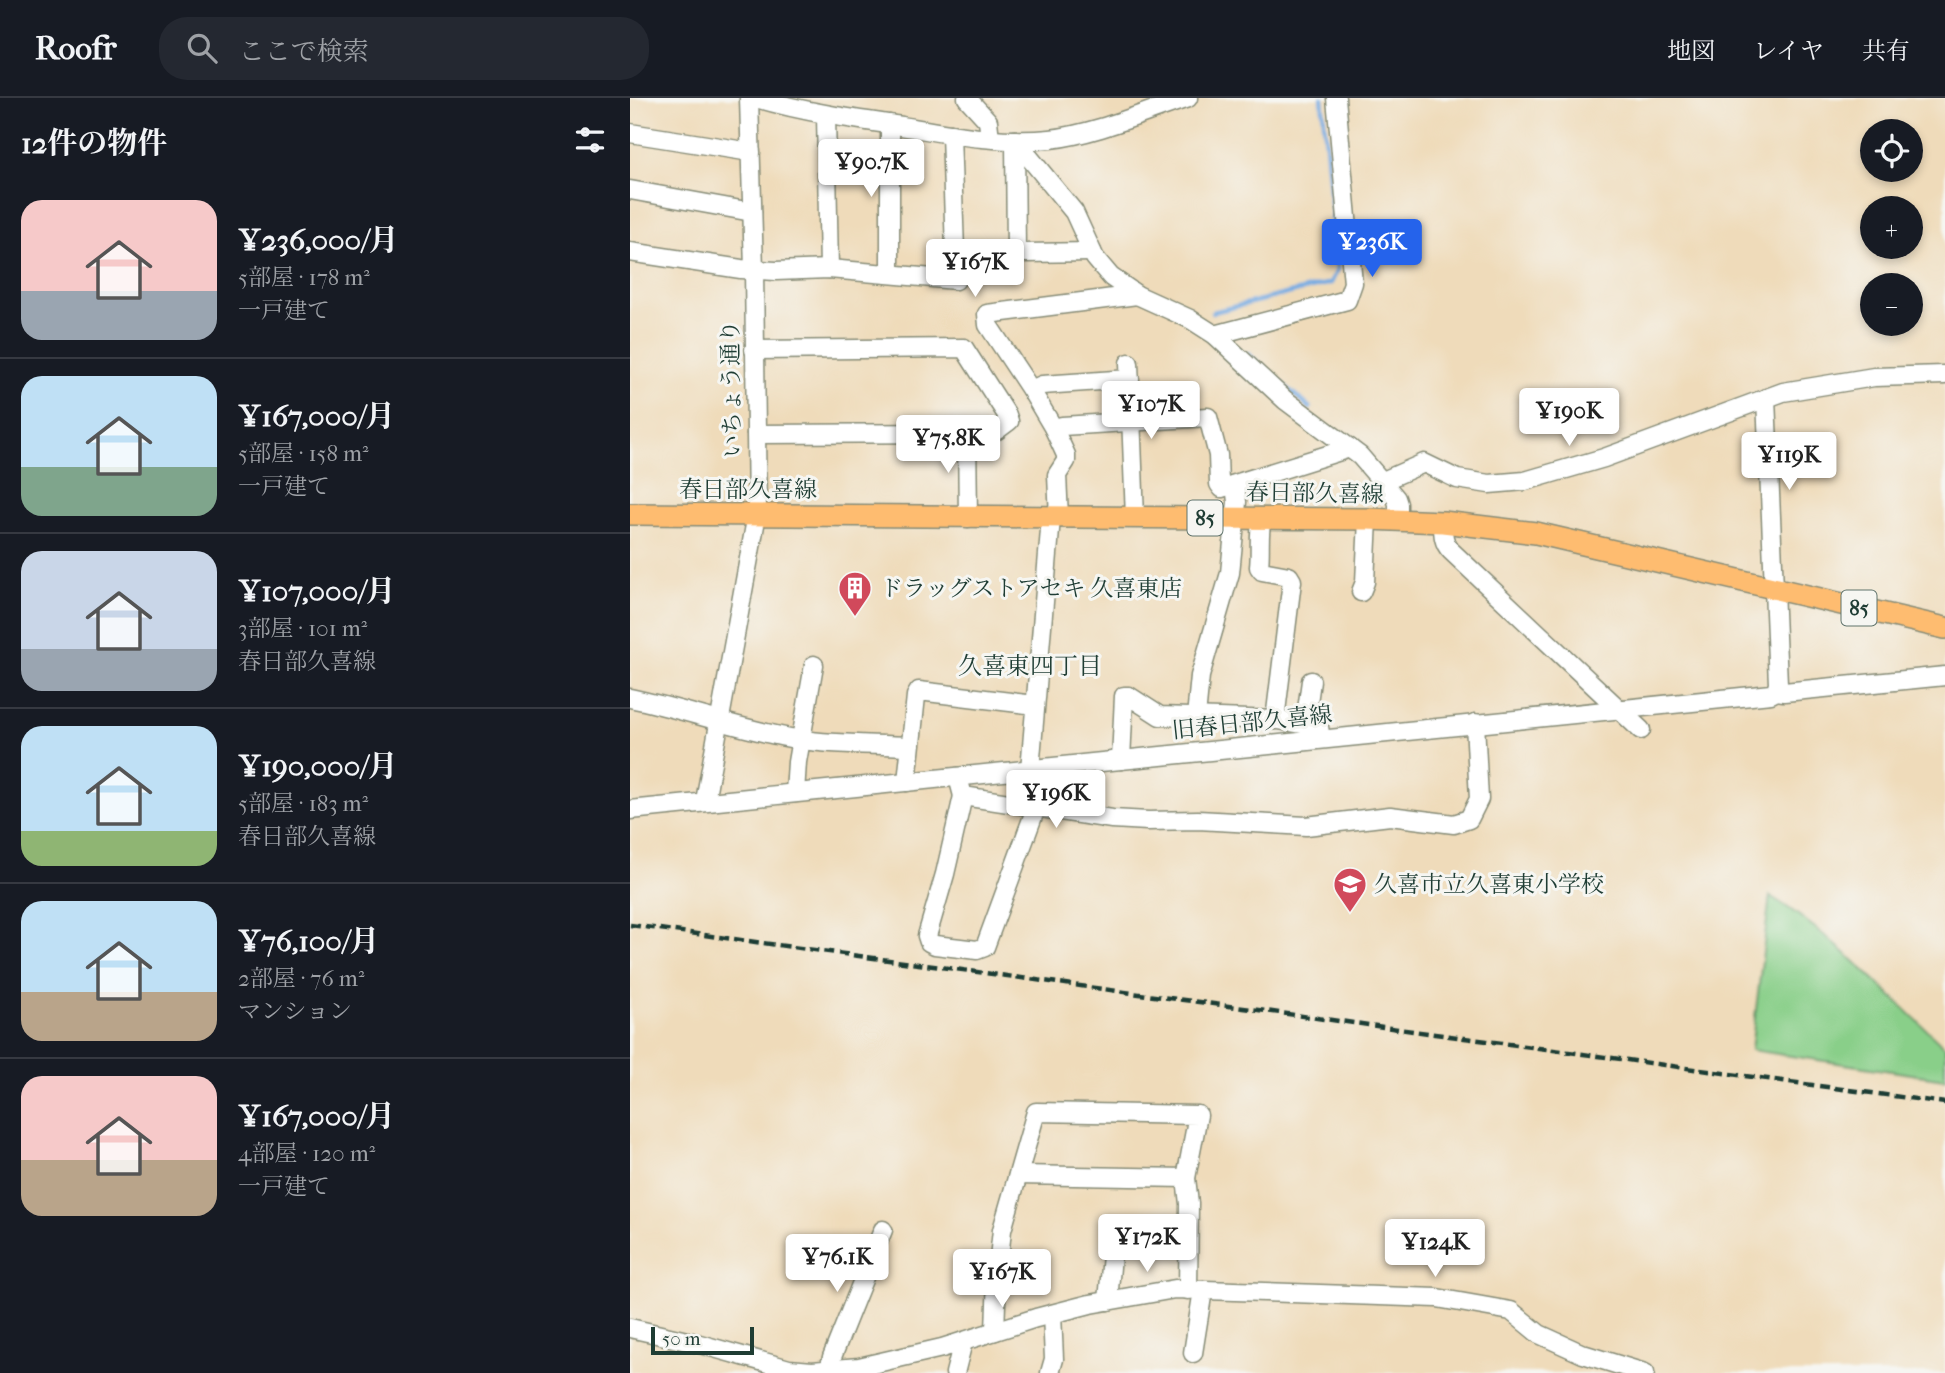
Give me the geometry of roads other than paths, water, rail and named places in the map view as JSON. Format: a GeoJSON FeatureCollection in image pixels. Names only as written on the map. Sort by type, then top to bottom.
{"type":"FeatureCollection","features":[{"type":"Feature","properties":{"kind":"main road","name":"春日部久喜線"},"geometry":{"type":"LineString","coordinates":[[630,514],[1367,519],[1443,523],[1536,533],[1945,628]]}},
{"type":"Feature","properties":{"kind":"street","name":"いちょう通り"},"geometry":{"type":"LineString","coordinates":[[705,801],[757,514],[750,98]]}},
{"type":"Feature","properties":{"kind":"street"},"geometry":{"type":"LineString","coordinates":[[755,98],[802,104],[827,115],[951,134],[1015,140],[1069,136],[1188,98]]}},
{"type":"Feature","properties":{"kind":"street"},"geometry":{"type":"LineString","coordinates":[[967,98],[988,121],[990,138]]}},
{"type":"Feature","properties":{"kind":"street"},"geometry":{"type":"LineString","coordinates":[[1215,335],[1347,300],[1353,283],[1336,98]]}},
{"type":"Feature","properties":{"kind":"street"},"geometry":{"type":"LineString","coordinates":[[827,115],[829,269]]}},
{"type":"Feature","properties":{"kind":"street"},"geometry":{"type":"LineString","coordinates":[[890,124],[890,273]]}},
{"type":"Feature","properties":{"kind":"street"},"geometry":{"type":"LineString","coordinates":[[630,133],[751,152]]}},
{"type":"Feature","properties":{"kind":"street"},"geometry":{"type":"LineString","coordinates":[[630,252],[754,270],[829,269],[956,280],[951,134]]}},
{"type":"Feature","properties":{"kind":"street"},"geometry":{"type":"LineString","coordinates":[[1015,140],[1074,212],[1092,252],[1111,277],[1137,295],[1190,319],[1215,335],[1294,407],[1350,448],[1391,491],[1398,504],[1398,520]]}},
{"type":"Feature","properties":{"kind":"street"},"geometry":{"type":"LineString","coordinates":[[1015,140],[1016,253]]}},
{"type":"Feature","properties":{"kind":"street"},"geometry":{"type":"LineString","coordinates":[[630,190],[752,212]]}},
{"type":"Feature","properties":{"kind":"street"},"geometry":{"type":"LineString","coordinates":[[956,254],[1092,252]]}},
{"type":"Feature","properties":{"kind":"street"},"geometry":{"type":"LineString","coordinates":[[1030,770],[1057,475],[1066,461],[1066,455],[1031,390],[988,325],[987,314],[1137,295]]}},
{"type":"Feature","properties":{"kind":"street"},"geometry":{"type":"LineString","coordinates":[[754,350],[964,348],[1009,422],[997,430],[967,433],[755,434]]}},
{"type":"Feature","properties":{"kind":"street"},"geometry":{"type":"LineString","coordinates":[[1031,390],[1042,385],[1129,371],[1135,518]]}},
{"type":"Feature","properties":{"kind":"street"},"geometry":{"type":"LineString","coordinates":[[1383,481],[1424,463],[1457,479],[1489,484],[1525,481],[1604,457],[1783,392],[1874,377],[1945,375]]}},
{"type":"Feature","properties":{"kind":"street"},"geometry":{"type":"LineString","coordinates":[[1766,398],[1776,691]]}},
{"type":"Feature","properties":{"kind":"street"},"geometry":{"type":"LineString","coordinates":[[1054,429],[1062,426],[1208,417],[1217,456],[1219,484],[1223,488],[1350,448]]}},
{"type":"Feature","properties":{"kind":"street"},"geometry":{"type":"LineString","coordinates":[[967,433],[968,517]]}},
{"type":"Feature","properties":{"kind":"street"},"geometry":{"type":"LineString","coordinates":[[1196,717],[1200,676],[1230,573],[1237,502],[1235,485]]}},
{"type":"Feature","properties":{"kind":"street"},"geometry":{"type":"LineString","coordinates":[[1262,518],[1258,540],[1261,547],[1259,567],[1262,571],[1289,576],[1292,581],[1275,720]]}},
{"type":"Feature","properties":{"kind":"street"},"geometry":{"type":"LineString","coordinates":[[1361,592],[1365,582],[1367,519]]}},
{"type":"Feature","properties":{"kind":"street"},"geometry":{"type":"LineString","coordinates":[[1443,523],[1446,546],[1641,730]]}},
{"type":"Feature","properties":{"kind":"street"},"geometry":{"type":"LineString","coordinates":[[795,793],[794,777],[814,665]]}},
{"type":"Feature","properties":{"kind":"street","name":"旧春日部久喜線"},"geometry":{"type":"LineString","coordinates":[[630,810],[1771,694],[1776,691],[1945,676]]}},
{"type":"Feature","properties":{"kind":"street"},"geometry":{"type":"LineString","coordinates":[[1305,724],[1311,681]]}},
{"type":"Feature","properties":{"kind":"street"},"geometry":{"type":"LineString","coordinates":[[907,782],[916,696],[919,691],[1035,705]]}},
{"type":"Feature","properties":{"kind":"street"},"geometry":{"type":"LineString","coordinates":[[1121,760],[1124,696],[1135,698],[1160,716],[1275,720],[1305,724],[1319,727],[1321,739]]}},
{"type":"Feature","properties":{"kind":"street"},"geometry":{"type":"LineString","coordinates":[[630,698],[800,739],[910,746]]}},
{"type":"Feature","properties":{"kind":"street"},"geometry":{"type":"LineString","coordinates":[[962,796],[1112,819],[1198,820],[1306,826],[1390,816],[1462,823],[1474,813],[1479,799],[1475,723]]}},
{"type":"Feature","properties":{"kind":"street"},"geometry":{"type":"LineString","coordinates":[[958,777],[962,796],[945,874],[927,936],[929,942],[935,945],[976,950],[985,947],[1036,808]]}},
{"type":"Feature","properties":{"kind":"street"},"geometry":{"type":"LineString","coordinates":[[995,1331],[996,1277],[1002,1230],[1037,1112],[1193,1114],[1198,1115],[1186,1178],[1196,1290],[1193,1353]]}},
{"type":"Feature","properties":{"kind":"street"},"geometry":{"type":"LineString","coordinates":[[1017,1175],[1186,1178]]}},
{"type":"Feature","properties":{"kind":"street"},"geometry":{"type":"LineString","coordinates":[[829,1370],[883,1230]]}},
{"type":"Feature","properties":{"kind":"street"},"geometry":{"type":"LineString","coordinates":[[1108,1301],[1113,1244]]}},
{"type":"Feature","properties":{"kind":"street"},"geometry":{"type":"LineString","coordinates":[[630,1328],[696,1343],[788,1371],[829,1370],[859,1367],[963,1342],[1052,1314],[1175,1289],[1437,1298],[1511,1311],[1539,1334],[1583,1354],[1645,1373]]}},
{"type":"Feature","properties":{"kind":"street"},"geometry":{"type":"LineString","coordinates":[[1050,1373],[1054,1359],[1052,1314]]}},
{"type":"Feature","properties":{"kind":"street"},"geometry":{"type":"LineString","coordinates":[[956,1373],[963,1342]]}},
{"type":"Feature","properties":{"kind":"waterway"},"geometry":{"type":"LineString","coordinates":[[1213,312],[1331,283],[1337,270],[1322,98]]}},
{"type":"Feature","properties":{"kind":"waterway"},"geometry":{"type":"LineString","coordinates":[[1248,354],[1310,408]]}},
{"type":"Feature","properties":{"kind":"railway"},"geometry":{"type":"LineString","coordinates":[[630,925],[1945,1103]]}},
{"type":"Feature","properties":{"kind":"place","name":"ドラッグストアセキ 久喜東店"},"geometry":{"type":"Point","coordinates":[855,618]}},
{"type":"Feature","properties":{"kind":"place","name":"久喜市立久喜東小学校"},"geometry":{"type":"Point","coordinates":[1350,914]}},
{"type":"Feature","properties":{"kind":"district","name":"久喜東四丁目"},"geometry":{"type":"Point","coordinates":[1030,666]}}]}
